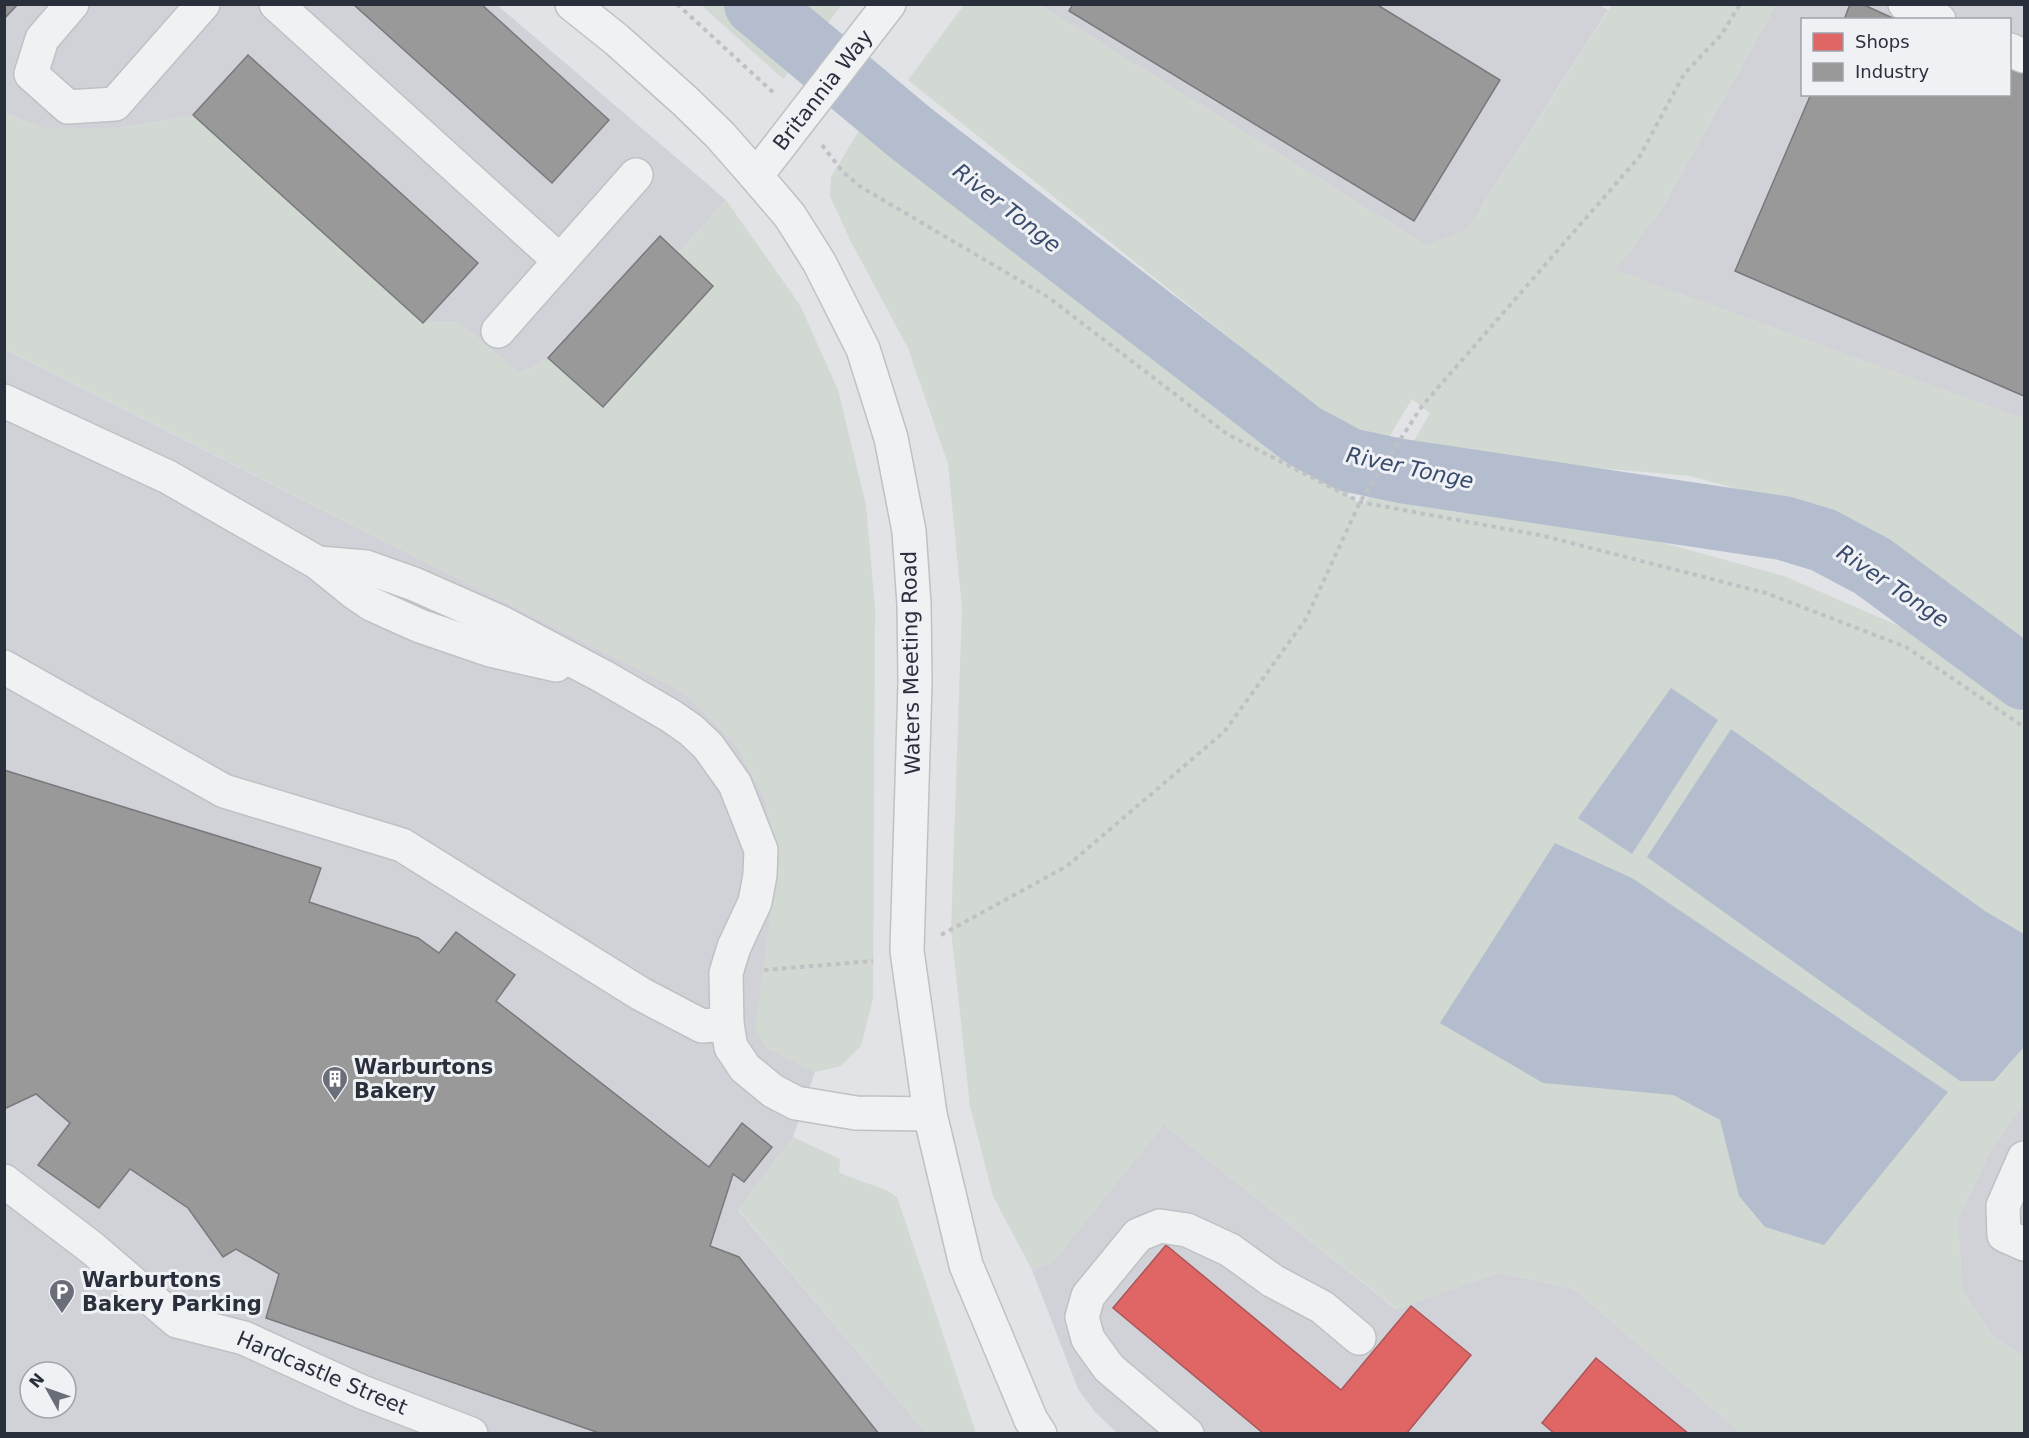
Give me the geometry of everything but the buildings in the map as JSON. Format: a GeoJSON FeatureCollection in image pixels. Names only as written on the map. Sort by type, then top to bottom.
{"type":"FeatureCollection","features":[{"type":"Feature","properties":{"kind":"street"},"geometry":{"type":"LineString","coordinates":[[72,4],[42,39],[18,77],[68,106],[115,104],[203,4]]}},
{"type":"Feature","properties":{"kind":"street"},"geometry":{"type":"LineString","coordinates":[[276,4],[560,261]]}},
{"type":"Feature","properties":{"kind":"street","name":"Waters Meeting Road"},"geometry":{"type":"LineString","coordinates":[[572,4],[685,100],[720,135],[790,216],[819,262],[862,349],[891,438],[909,531],[914,604],[915,694],[893,956],[966,1265],[1034,1429]]}},
{"type":"Feature","properties":{"kind":"street"},"geometry":{"type":"LineString","coordinates":[[1905,4],[1936,18]]}},
{"type":"Feature","properties":{"kind":"street","name":"Britannia Way"},"geometry":{"type":"LineString","coordinates":[[756,176],[888,6]]}},
{"type":"Feature","properties":{"kind":"street"},"geometry":{"type":"LineString","coordinates":[[2011,50],[2025,56]]}},
{"type":"Feature","properties":{"kind":"street"},"geometry":{"type":"LineString","coordinates":[[498,330],[636,175]]}},
{"type":"Feature","properties":{"kind":"street"},"geometry":{"type":"LineString","coordinates":[[4,401],[168,477],[318,563],[366,567],[414,584],[500,622],[604,676],[691,730],[713,752],[735,784],[761,850],[760,875],[755,902],[734,947],[726,973],[727,1024],[731,1047],[745,1068],[773,1091],[796,1103],[856,1113],[930,1114]]}},
{"type":"Feature","properties":{"kind":"street"},"geometry":{"type":"LineString","coordinates":[[4,667],[224,790],[402,845],[641,994],[702,1026],[727,1024]]}},
{"type":"Feature","properties":{"kind":"street"},"geometry":{"type":"LineString","coordinates":[[2025,1158],[2003,1206],[2004,1235],[2025,1244]]}},
{"type":"Feature","properties":{"kind":"street","name":"Hardcastle Street"},"geometry":{"type":"LineString","coordinates":[[4,1181],[92,1248],[177,1321],[244,1338],[362,1392],[471,1434]]}},
{"type":"Feature","properties":{"kind":"street"},"geometry":{"type":"LineString","coordinates":[[1187,1434],[1109,1368],[1088,1339],[1082,1317],[1088,1296],[1138,1235],[1160,1226],[1187,1230],[1230,1250],[1273,1281],[1322,1307],[1359,1338]]}},
{"type":"Feature","properties":{"kind":"path"},"geometry":{"type":"LineString","coordinates":[[677,4],[808,110],[843,172],[861,187],[1048,297],[1227,434],[1360,502],[1544,536],[1766,593],[1906,647],[2025,727]]}},
{"type":"Feature","properties":{"kind":"path"},"geometry":{"type":"LineString","coordinates":[[726,973],[893,956],[951,930],[1067,866],[1224,732],[1306,619],[1360,502],[1422,406],[1640,156],[1684,74],[1722,34],[1740,4]]}},
{"type":"Feature","properties":{"kind":"shaded area"},"geometry":{"type":"Polygon","coordinates":[[[1598,4],[1608,10],[1466,231],[1426,245],[1040,5],[1598,4]]]}},
{"type":"Feature","properties":{"kind":"shaded area"},"geometry":{"type":"Polygon","coordinates":[[[4,5],[497,5],[726,200],[678,253],[713,286],[603,407],[549,358],[519,373],[459,322],[423,323],[193,115],[120,128],[44,128],[5,113],[4,5]]]}},
{"type":"Feature","properties":{"kind":"shaded area"},"geometry":{"type":"Polygon","coordinates":[[[701,5],[842,5],[783,79],[701,5]]]}},
{"type":"Feature","properties":{"kind":"shaded area"},"geometry":{"type":"Polygon","coordinates":[[[964,5],[1040,5],[1426,245],[1466,231],[1612,5],[1776,5],[1661,210],[1616,270],[2024,419],[2024,638],[1942,578],[1833,515],[1690,476],[1408,451],[1430,413],[1412,399],[1386,442],[1332,420],[908,80],[964,5]]]}},
{"type":"Feature","properties":{"kind":"shaded area"},"geometry":{"type":"Polygon","coordinates":[[[1776,5],[2024,5],[2024,419],[1615,270],[1661,210],[1776,5]]]}},
{"type":"Feature","properties":{"kind":"shaded area"},"geometry":{"type":"Polygon","coordinates":[[[4,113],[45,128],[120,128],[193,115],[423,323],[459,322],[519,373],[548,358],[603,407],[713,286],[678,253],[726,200],[800,305],[838,390],[866,505],[875,608],[873,999],[861,1046],[841,1066],[815,1072],[766,1047],[755,1029],[777,863],[766,801],[736,744],[685,693],[5,349],[4,113]]]}},
{"type":"Feature","properties":{"kind":"shaded area"},"geometry":{"type":"Polygon","coordinates":[[[867,117],[1070,289],[1284,447],[1355,484],[1348,496],[1363,505],[1374,489],[1577,519],[1784,576],[1913,632],[2024,713],[2024,934],[1985,911],[1994,1081],[2024,1047],[2024,1104],[1992,1147],[1958,1220],[1962,1288],[1993,1337],[2024,1357],[2024,1433],[1741,1433],[1574,1289],[1499,1273],[1397,1309],[1164,1125],[1053,1262],[1032,1270],[993,1196],[970,1106],[951,930],[962,607],[948,464],[908,348],[850,240],[830,196],[831,177],[867,117]],[[1555,843],[1673,1095],[1720,1120],[1739,1195],[1947,1092],[1632,878],[1555,843]]]}},
{"type":"Feature","properties":{"kind":"shaded area"},"geometry":{"type":"Polygon","coordinates":[[[4,349],[685,693],[736,744],[766,801],[777,863],[766,1047],[815,1072],[793,1137],[738,1210],[926,1433],[5,1433],[4,349]]]}},
{"type":"Feature","properties":{"kind":"shaded area"},"geometry":{"type":"Polygon","coordinates":[[[2024,1104],[2024,1357],[1993,1337],[1962,1288],[1958,1220],[1992,1147],[2024,1104]]]}},
{"type":"Feature","properties":{"kind":"shaded area"},"geometry":{"type":"Polygon","coordinates":[[[1163,1124],[1396,1309],[1499,1273],[1574,1289],[1741,1433],[1117,1433],[1095,1412],[1078,1389],[1032,1270],[1053,1262],[1163,1124]]]}},
{"type":"Feature","properties":{"kind":"shaded area"},"geometry":{"type":"Polygon","coordinates":[[[793,1137],[840,1159],[839,1173],[886,1190],[897,1197],[976,1433],[926,1433],[738,1209],[793,1137]]]}},
{"type":"Feature","properties":{"kind":"water"},"geometry":{"type":"Polygon","coordinates":[[[1671,688],[1718,720],[1632,854],[1578,818],[1671,688]]]}},
{"type":"Feature","properties":{"kind":"water"},"geometry":{"type":"Polygon","coordinates":[[[1731,729],[1985,911],[2024,934],[2024,1047],[1994,1081],[1960,1081],[1647,857],[1731,729]]]}},
{"type":"Feature","properties":{"kind":"water"},"geometry":{"type":"Polygon","coordinates":[[[1555,843],[1632,878],[1948,1092],[1824,1245],[1765,1227],[1739,1196],[1720,1120],[1673,1095],[1543,1083],[1440,1023],[1555,843]]]}},
{"type":"Feature","properties":{"kind":"waterway","name":"River Tonge"},"geometry":{"type":"LineString","coordinates":[[756,4],[912,134],[1304,436],[1349,460],[1401,471],[1783,528],[1823,540],[1872,566],[2024,678]]}},
{"type":"Feature","properties":{"kind":"place","name":"Warburtons Bakery"},"geometry":{"type":"Point","coordinates":[335,1102]}},
{"type":"Feature","properties":{"kind":"place","name":"Warburtons Bakery Parking"},"geometry":{"type":"Point","coordinates":[62,1315]}}]}
